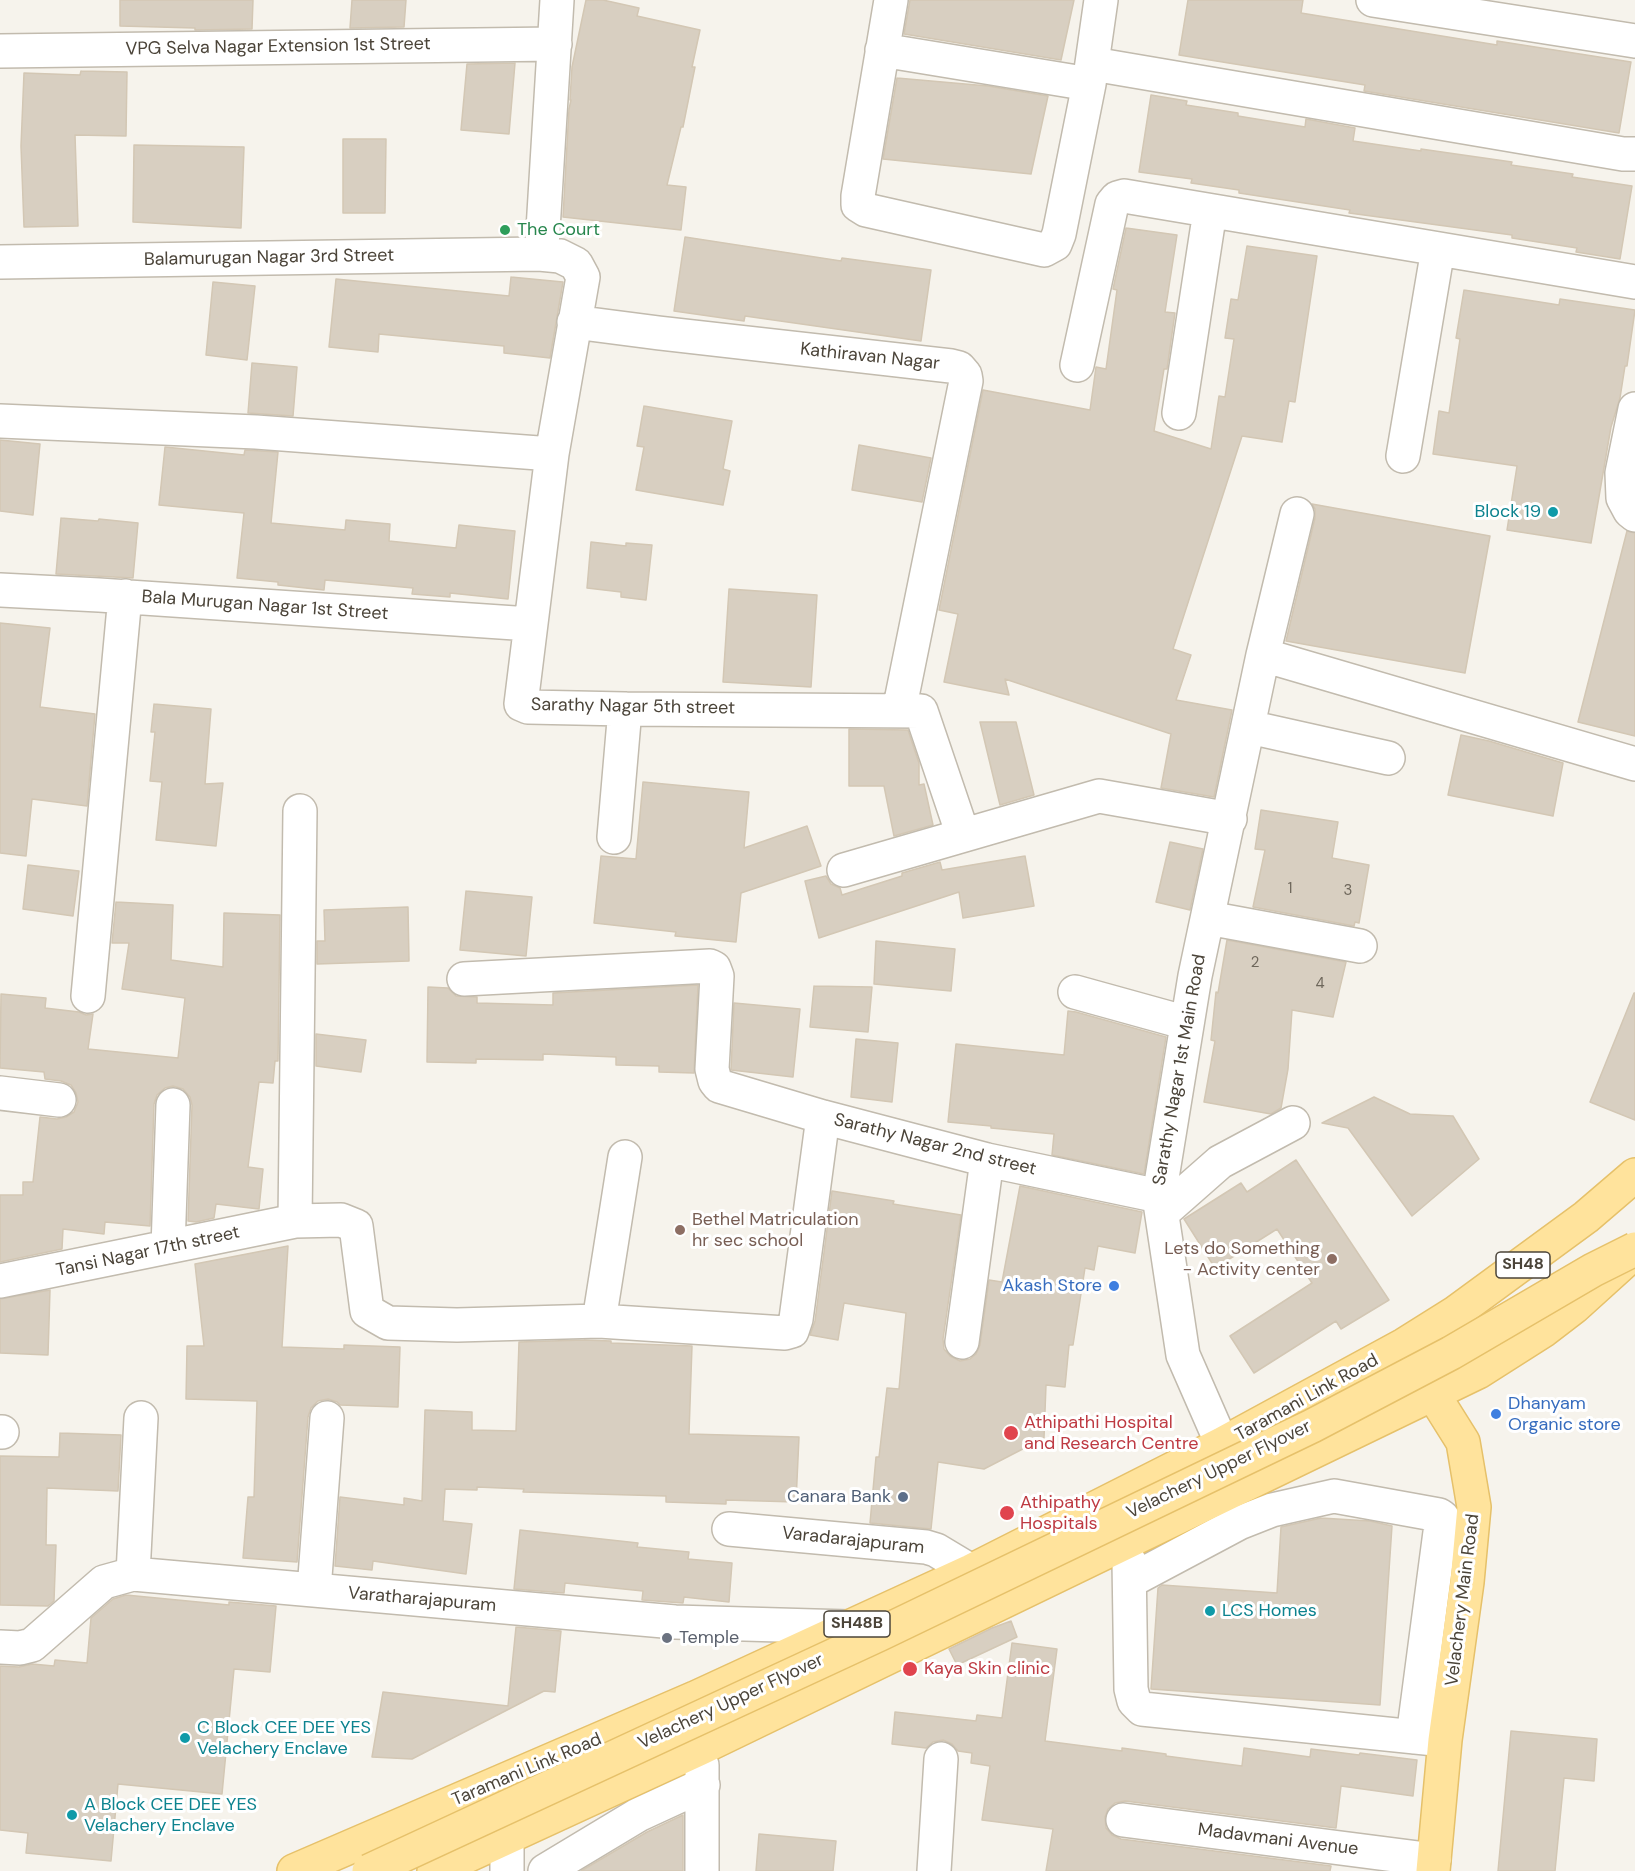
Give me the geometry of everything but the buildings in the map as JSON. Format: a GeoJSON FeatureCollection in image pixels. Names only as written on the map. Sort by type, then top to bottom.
{"type":"FeatureCollection","features":[{"type":"Feature","properties":{"kind":"main road","name":"SH48"},"geometry":{"type":"LineString","coordinates":[[1404,1345],[1455,1313],[1515,1270],[1586,1217],[1635,1174]]}},
{"type":"Feature","properties":{"kind":"main road"},"geometry":{"type":"LineString","coordinates":[[1432,1394],[1478,1372],[1544,1330],[1574,1307],[1635,1250]]}},
{"type":"Feature","properties":{"kind":"main road","name":"Velachery Upper Flyover"},"geometry":{"type":"LineString","coordinates":[[369,1871],[880,1634],[1312,1426],[1451,1353],[1593,1270],[1635,1250]]}},
{"type":"Feature","properties":{"kind":"main road","name":"Velachery Main Road"},"geometry":{"type":"LineString","coordinates":[[1404,1345],[1463,1442],[1474,1507],[1467,1582],[1445,1740],[1433,1866]]}},
{"type":"Feature","properties":{"kind":"main road","name":"Taramani Link Road"},"geometry":{"type":"LineString","coordinates":[[294,1871],[695,1698],[971,1571],[1222,1444],[1404,1345]]}},
{"type":"Feature","properties":{"kind":"main road","name":"SH48B"},"geometry":{"type":"LineString","coordinates":[[434,1871],[701,1748],[1432,1394]]}},
{"type":"Feature","properties":{"kind":"street"},"geometry":{"type":"LineString","coordinates":[[538,254],[542,246],[557,0]]}},
{"type":"Feature","properties":{"kind":"street"},"geometry":{"type":"LineString","coordinates":[[891,0],[858,205],[866,210],[1044,250],[1055,244],[1059,234],[1091,74],[1101,0]]}},
{"type":"Feature","properties":{"kind":"street"},"geometry":{"type":"LineString","coordinates":[[1373,0],[1635,41]]}},
{"type":"Feature","properties":{"kind":"street","name":"VPG Selva Nagar Extension 1st Street"},"geometry":{"type":"LineString","coordinates":[[0,51],[555,44]]}},
{"type":"Feature","properties":{"kind":"street"},"geometry":{"type":"LineString","coordinates":[[882,50],[1091,74],[1635,154]]}},
{"type":"Feature","properties":{"kind":"street"},"geometry":{"type":"LineString","coordinates":[[1077,365],[1112,204],[1117,198],[1124,196],[1635,282]]}},
{"type":"Feature","properties":{"kind":"street"},"geometry":{"type":"LineString","coordinates":[[1179,413],[1210,211]]}},
{"type":"Feature","properties":{"kind":"street"},"geometry":{"type":"LineString","coordinates":[[1402,456],[1438,249]]}},
{"type":"Feature","properties":{"kind":"street","name":"Balamurugan Nagar 3rd Street"},"geometry":{"type":"LineString","coordinates":[[0,262],[538,254]]}},
{"type":"Feature","properties":{"kind":"street","name":"Sarathy Nagar 5th street"},"geometry":{"type":"LineString","coordinates":[[538,254],[560,256],[576,264],[583,277],[552,454],[521,704],[625,709],[921,711],[963,835]]}},
{"type":"Feature","properties":{"kind":"street","name":"Kathiravan Nagar"},"geometry":{"type":"LineString","coordinates":[[574,322],[951,366],[959,369],[965,375],[966,381],[899,711]]}},
{"type":"Feature","properties":{"kind":"street"},"geometry":{"type":"LineString","coordinates":[[1635,409],[1622,474],[1623,498],[1635,515]]}},
{"type":"Feature","properties":{"kind":"street"},"geometry":{"type":"LineString","coordinates":[[0,421],[256,432],[552,454]]}},
{"type":"Feature","properties":{"kind":"street","name":"Sarathy Nagar 1st Main Road"},"geometry":{"type":"LineString","coordinates":[[1222,1444],[1183,1355],[1160,1204],[1195,976],[1263,655],[1297,514]]}},
{"type":"Feature","properties":{"kind":"street","name":"Bala Murugan Nagar 1st Street"},"geometry":{"type":"LineString","coordinates":[[0,590],[125,596],[530,624]]}},
{"type":"Feature","properties":{"kind":"street"},"geometry":{"type":"LineString","coordinates":[[88,996],[125,596]]}},
{"type":"Feature","properties":{"kind":"street"},"geometry":{"type":"LineString","coordinates":[[1263,655],[1635,764]]}},
{"type":"Feature","properties":{"kind":"street"},"geometry":{"type":"LineString","coordinates":[[614,837],[625,709]]}},
{"type":"Feature","properties":{"kind":"street"},"geometry":{"type":"LineString","coordinates":[[1249,728],[1388,758]]}},
{"type":"Feature","properties":{"kind":"street"},"geometry":{"type":"LineString","coordinates":[[844,870],[1099,796],[1230,819]]}},
{"type":"Feature","properties":{"kind":"street"},"geometry":{"type":"LineString","coordinates":[[295,1221],[300,811]]}},
{"type":"Feature","properties":{"kind":"street"},"geometry":{"type":"LineString","coordinates":[[1208,918],[1360,946]]}},
{"type":"Feature","properties":{"kind":"street","name":"Sarathy Nagar 2nd street"},"geometry":{"type":"LineString","coordinates":[[464,979],[710,966],[714,968],[717,976],[712,1069],[719,1086],[823,1117],[1160,1204]]}},
{"type":"Feature","properties":{"kind":"street"},"geometry":{"type":"LineString","coordinates":[[1075,992],[1187,1023]]}},
{"type":"Feature","properties":{"kind":"street"},"geometry":{"type":"LineString","coordinates":[[0,1093],[59,1100]]}},
{"type":"Feature","properties":{"kind":"street"},"geometry":{"type":"LineString","coordinates":[[168,1247],[173,1105]]}},
{"type":"Feature","properties":{"kind":"street"},"geometry":{"type":"LineString","coordinates":[[625,1157],[599,1321],[778,1334],[792,1331],[796,1318],[823,1117]]}},
{"type":"Feature","properties":{"kind":"street"},"geometry":{"type":"LineString","coordinates":[[1160,1204],[1168,1209],[1220,1162],[1293,1123]]}},
{"type":"Feature","properties":{"kind":"street"},"geometry":{"type":"LineString","coordinates":[[962,1342],[987,1160]]}},
{"type":"Feature","properties":{"kind":"street","name":"Tansi Nagar 17th street"},"geometry":{"type":"LineString","coordinates":[[0,1281],[295,1221],[341,1220],[356,1226],[367,1311],[388,1323],[457,1326],[599,1321]]}},
{"type":"Feature","properties":{"kind":"street"},"geometry":{"type":"LineString","coordinates":[[133,1574],[141,1418]]}},
{"type":"Feature","properties":{"kind":"street"},"geometry":{"type":"LineString","coordinates":[[314,1590],[327,1418]]}},
{"type":"Feature","properties":{"kind":"street"},"geometry":{"type":"LineString","coordinates":[[1130,1581],[1239,1523],[1272,1510],[1334,1496],[1439,1515],[1442,1517],[1413,1737]]}},
{"type":"Feature","properties":{"kind":"street","name":"Varadarajapuram"},"geometry":{"type":"LineString","coordinates":[[729,1529],[926,1547],[936,1550],[971,1571]]}},
{"type":"Feature","properties":{"kind":"street"},"geometry":{"type":"LineString","coordinates":[[1128,1541],[1131,1689],[1134,1701],[1142,1709],[1445,1740]]}},
{"type":"Feature","properties":{"kind":"street","name":"Varatharajapuram"},"geometry":{"type":"LineString","coordinates":[[10,1648],[32,1645],[104,1582],[133,1574],[675,1622],[849,1627]]}},
{"type":"Feature","properties":{"kind":"street"},"geometry":{"type":"LineString","coordinates":[[701,1748],[702,1871]]}},
{"type":"Feature","properties":{"kind":"street"},"geometry":{"type":"LineString","coordinates":[[934,1871],[941,1759]]}},
{"type":"Feature","properties":{"kind":"street"},"geometry":{"type":"LineString","coordinates":[[545,1871],[638,1815],[703,1785]]}},
{"type":"Feature","properties":{"kind":"street","name":"Madavmani Avenue"},"geometry":{"type":"LineString","coordinates":[[1123,1820],[1433,1866]]}},
{"type":"Feature","properties":{"kind":"street"},"geometry":{"type":"LineString","coordinates":[[507,1837],[507,1871]]}},
{"type":"Feature","properties":{"kind":"place","name":"The Court"},"geometry":{"type":"Point","coordinates":[505,230]}},
{"type":"Feature","properties":{"kind":"place","name":"Block 19"},"geometry":{"type":"Point","coordinates":[1553,512]}},
{"type":"Feature","properties":{"kind":"place","name":"Bethel Matriculation hr sec school"},"geometry":{"type":"Point","coordinates":[680,1230]}},
{"type":"Feature","properties":{"kind":"place","name":"Lets do Something - Activity center"},"geometry":{"type":"Point","coordinates":[1332,1259]}},
{"type":"Feature","properties":{"kind":"place","name":"Akash Store"},"geometry":{"type":"Point","coordinates":[1114,1286]}},
{"type":"Feature","properties":{"kind":"place","name":"Dhanyam Organic store"},"geometry":{"type":"Point","coordinates":[1496,1414]}},
{"type":"Feature","properties":{"kind":"place","name":"Athipathi Hospital and Research Centre"},"geometry":{"type":"Point","coordinates":[1011,1433]}},
{"type":"Feature","properties":{"kind":"place","name":"Canara Bank"},"geometry":{"type":"Point","coordinates":[903,1497]}},
{"type":"Feature","properties":{"kind":"place","name":"Athipathy Hospitals"},"geometry":{"type":"Point","coordinates":[1007,1513]}},
{"type":"Feature","properties":{"kind":"place","name":"LCS Homes"},"geometry":{"type":"Point","coordinates":[1210,1611]}},
{"type":"Feature","properties":{"kind":"place","name":"Temple"},"geometry":{"type":"Point","coordinates":[667,1638]}},
{"type":"Feature","properties":{"kind":"place","name":"Kaya Skin clinic"},"geometry":{"type":"Point","coordinates":[910,1669]}},
{"type":"Feature","properties":{"kind":"place","name":"C Block CEE DEE YES Velachery Enclave"},"geometry":{"type":"Point","coordinates":[185,1738]}},
{"type":"Feature","properties":{"kind":"place","name":"A Block CEE DEE YES Velachery Enclave"},"geometry":{"type":"Point","coordinates":[72,1815]}}]}
